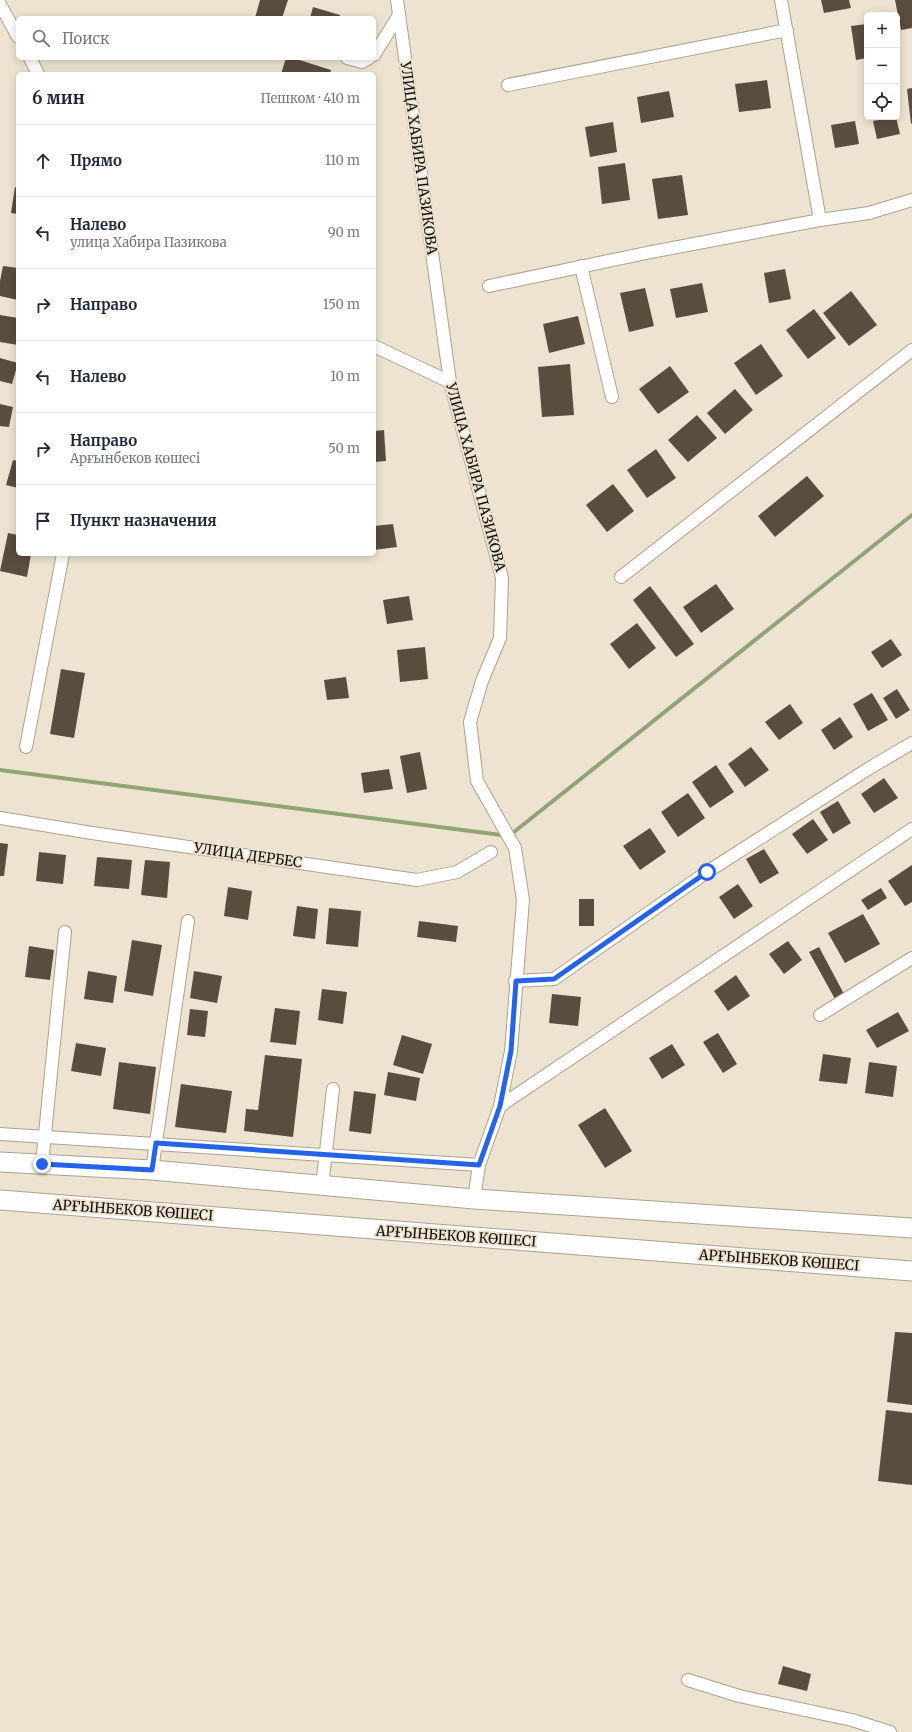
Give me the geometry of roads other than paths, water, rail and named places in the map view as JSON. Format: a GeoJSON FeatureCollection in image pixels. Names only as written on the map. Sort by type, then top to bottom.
{"type":"FeatureCollection","features":[{"type":"Feature","properties":{"kind":"main road"},"geometry":{"type":"LineString","coordinates":[[0,1162],[152,1170],[322,1187],[474,1199],[912,1228]]}},
{"type":"Feature","properties":{"kind":"main road","name":"АРҒЫНБЕКОВ КӨШЕСІ"},"geometry":{"type":"LineString","coordinates":[[0,1200],[912,1271]]}},
{"type":"Feature","properties":{"kind":"street","name":"УЛИЦА ХАБИРА ПАЗИКОВА"},"geometry":{"type":"LineString","coordinates":[[397,0],[450,382],[502,578],[500,638],[482,681],[470,722],[478,781],[515,848],[522,900],[511,1051],[500,1106],[479,1165],[474,1199]]}},
{"type":"Feature","properties":{"kind":"street"},"geometry":{"type":"LineString","coordinates":[[781,0],[820,220]]}},
{"type":"Feature","properties":{"kind":"street"},"geometry":{"type":"LineString","coordinates":[[0,4],[16,33]]}},
{"type":"Feature","properties":{"kind":"street"},"geometry":{"type":"LineString","coordinates":[[376,52],[399,15]]}},
{"type":"Feature","properties":{"kind":"street"},"geometry":{"type":"LineString","coordinates":[[508,85],[786,30]]}},
{"type":"Feature","properties":{"kind":"street"},"geometry":{"type":"LineString","coordinates":[[31,60],[37,72]]}},
{"type":"Feature","properties":{"kind":"street"},"geometry":{"type":"LineString","coordinates":[[354,60],[362,62],[366,60]]}},
{"type":"Feature","properties":{"kind":"street"},"geometry":{"type":"LineString","coordinates":[[489,286],[582,266],[820,220],[869,213],[912,200]]}},
{"type":"Feature","properties":{"kind":"street"},"geometry":{"type":"LineString","coordinates":[[582,266],[612,397]]}},
{"type":"Feature","properties":{"kind":"street"},"geometry":{"type":"LineString","coordinates":[[376,347],[450,382]]}},
{"type":"Feature","properties":{"kind":"street"},"geometry":{"type":"LineString","coordinates":[[621,577],[912,350]]}},
{"type":"Feature","properties":{"kind":"street"},"geometry":{"type":"LineString","coordinates":[[26,747],[63,556]]}},
{"type":"Feature","properties":{"kind":"street"},"geometry":{"type":"LineString","coordinates":[[516,981],[554,979],[707,872],[868,769],[912,743]]}},
{"type":"Feature","properties":{"kind":"street","name":"УЛИЦА ДЕРБЕС"},"geometry":{"type":"LineString","coordinates":[[0,818],[92,833],[417,880],[457,872],[491,852]]}},
{"type":"Feature","properties":{"kind":"street"},"geometry":{"type":"LineString","coordinates":[[500,1106],[912,829]]}},
{"type":"Feature","properties":{"kind":"street"},"geometry":{"type":"LineString","coordinates":[[152,1170],[188,921]]}},
{"type":"Feature","properties":{"kind":"street"},"geometry":{"type":"LineString","coordinates":[[42,1164],[65,932]]}},
{"type":"Feature","properties":{"kind":"street"},"geometry":{"type":"LineString","coordinates":[[820,1015],[912,958]]}},
{"type":"Feature","properties":{"kind":"street"},"geometry":{"type":"LineString","coordinates":[[322,1187],[333,1089]]}},
{"type":"Feature","properties":{"kind":"street"},"geometry":{"type":"LineString","coordinates":[[0,1134],[479,1165]]}},
{"type":"Feature","properties":{"kind":"street"},"geometry":{"type":"LineString","coordinates":[[688,1680],[739,1696],[852,1720],[890,1732]]}},
{"type":"Feature","properties":{"kind":"waterway"},"geometry":{"type":"LineString","coordinates":[[0,770],[509,836],[912,515]]}}]}
